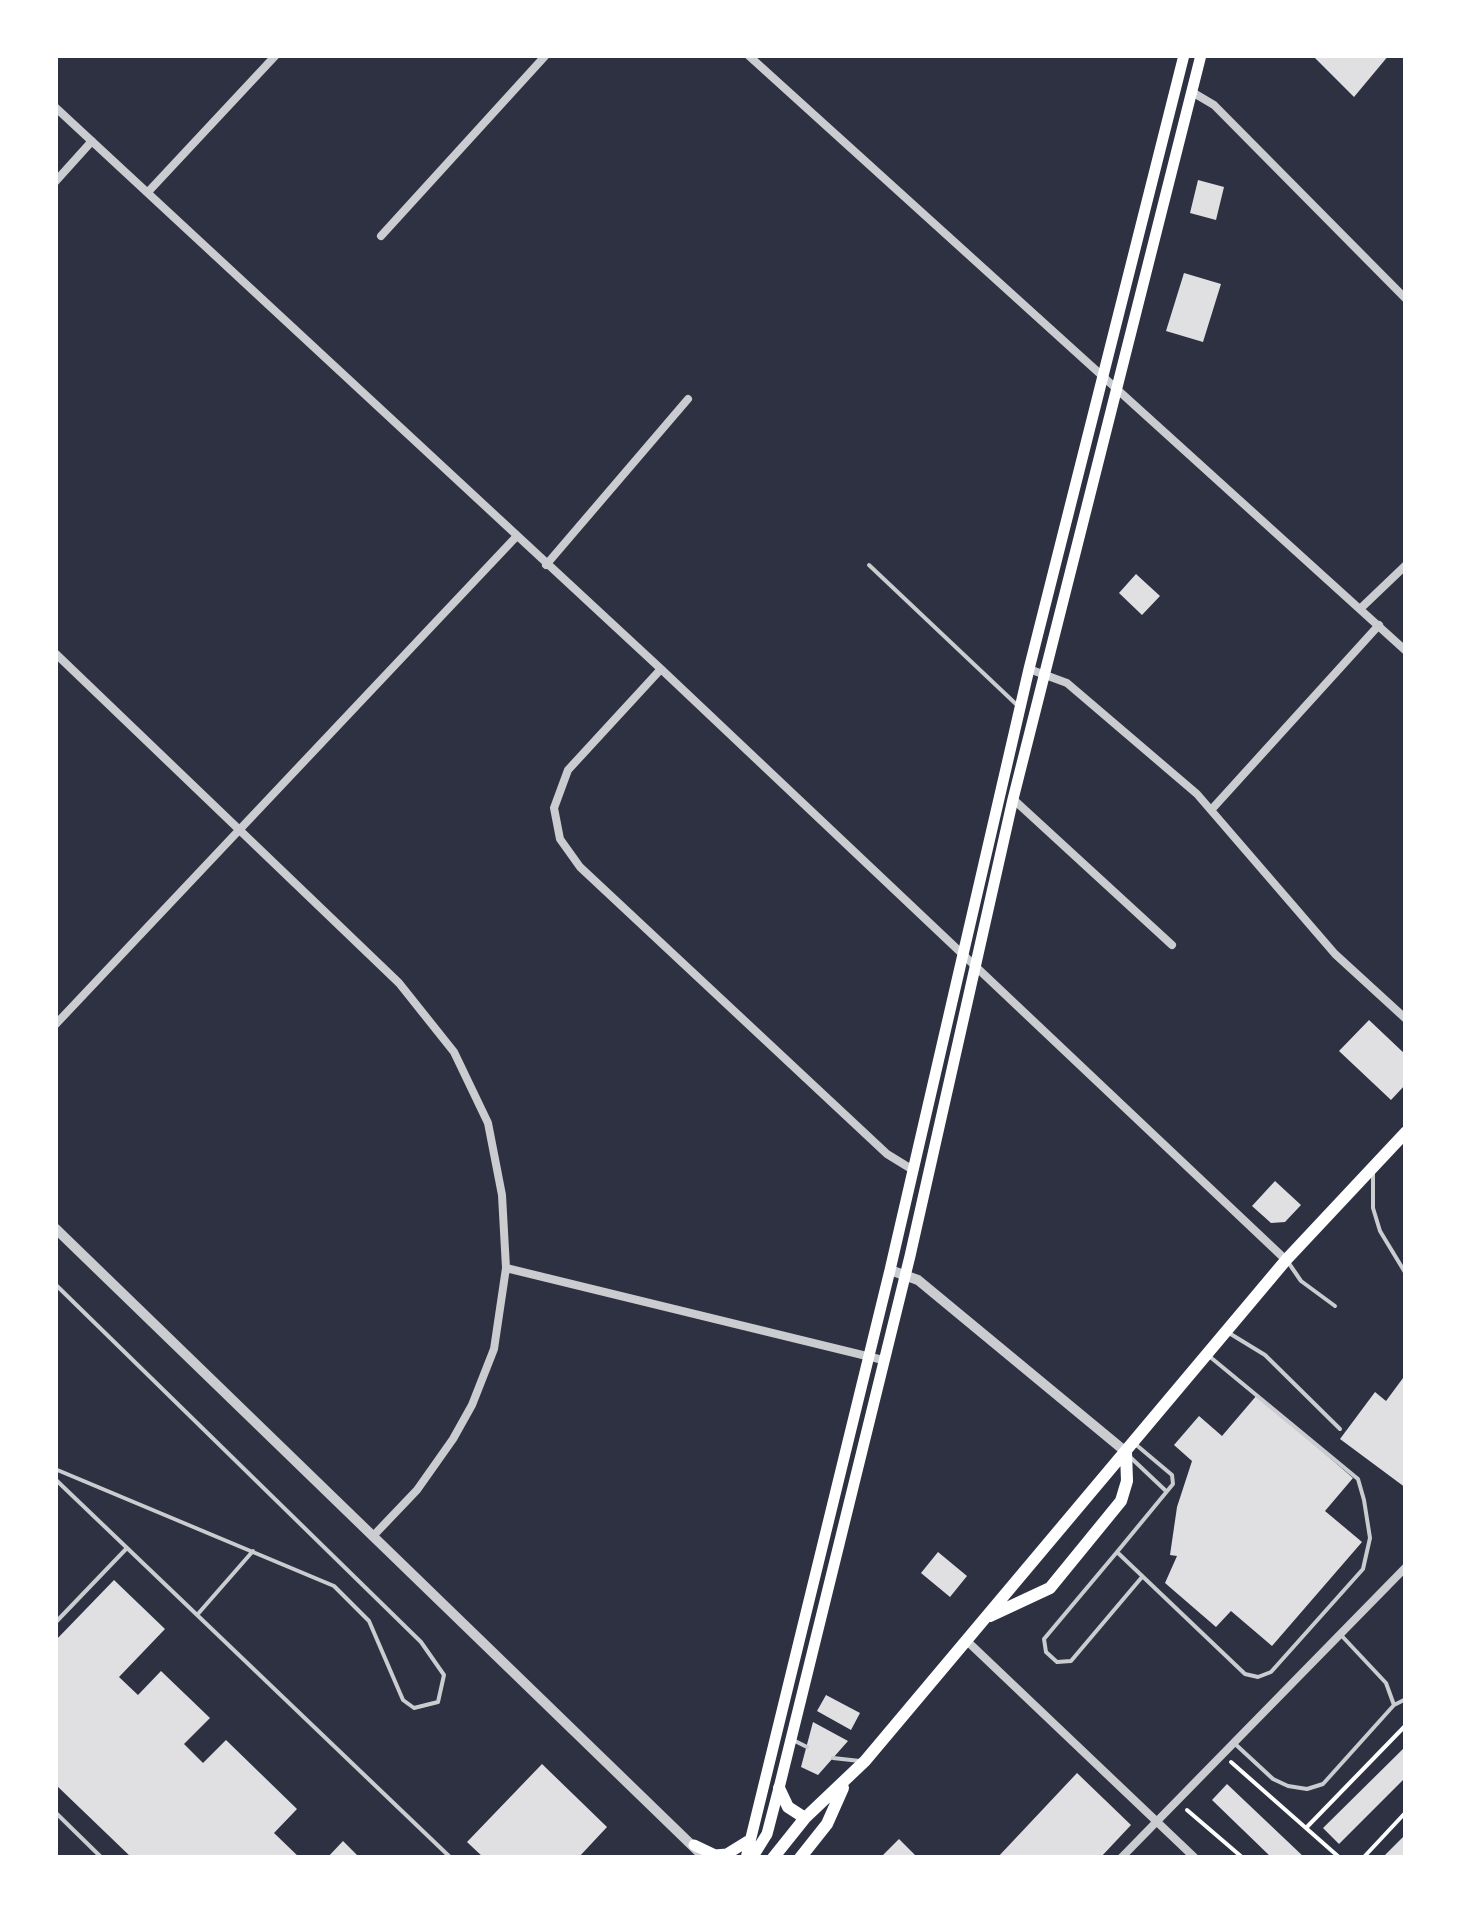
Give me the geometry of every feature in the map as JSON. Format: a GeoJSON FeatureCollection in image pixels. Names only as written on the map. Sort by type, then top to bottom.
{"type":"FeatureCollection","features":[{"type":"Feature","properties":{"kind":"main road"},"geometry":{"type":"LineString","coordinates":[[749,1858],[767,1834],[905,1273],[974,968],[1020,708],[1184,55]]}},
{"type":"Feature","properties":{"kind":"main road"},"geometry":{"type":"LineString","coordinates":[[749,1858],[748,1840],[890,1270],[960,956],[1045,673],[1201,55]]}},
{"type":"Feature","properties":{"kind":"main road"},"geometry":{"type":"LineString","coordinates":[[774,1858],[805,1818],[844,1785],[967,1642],[1286,1260],[1406,1132]]}},
{"type":"Feature","properties":{"kind":"main road"},"geometry":{"type":"LineString","coordinates":[[988,1617],[1050,1588],[1121,1501],[1130,1448]]}},
{"type":"Feature","properties":{"kind":"main road"},"geometry":{"type":"LineString","coordinates":[[800,1858],[827,1824],[844,1785]]}},
{"type":"Feature","properties":{"kind":"main road"},"geometry":{"type":"LineString","coordinates":[[779,1788],[788,1807],[805,1818]]}},
{"type":"Feature","properties":{"kind":"main road"},"geometry":{"type":"LineString","coordinates":[[694,1845],[704,1852],[726,1854],[748,1840]]}},
{"type":"Feature","properties":{"kind":"street"},"geometry":{"type":"LineString","coordinates":[[148,192],[276,55]]}},
{"type":"Feature","properties":{"kind":"street"},"geometry":{"type":"LineString","coordinates":[[381,236],[546,55]]}},
{"type":"Feature","properties":{"kind":"street"},"geometry":{"type":"LineString","coordinates":[[748,55],[1406,651]]}},
{"type":"Feature","properties":{"kind":"street"},"geometry":{"type":"LineString","coordinates":[[1192,92],[1214,105],[1406,299]]}},
{"type":"Feature","properties":{"kind":"street"},"geometry":{"type":"LineString","coordinates":[[55,108],[661,670],[1286,1260]]}},
{"type":"Feature","properties":{"kind":"street"},"geometry":{"type":"LineString","coordinates":[[55,182],[92,141]]}},
{"type":"Feature","properties":{"kind":"street"},"geometry":{"type":"LineString","coordinates":[[546,565],[688,399]]}},
{"type":"Feature","properties":{"kind":"street"},"geometry":{"type":"LineString","coordinates":[[55,1025],[238,826],[515,538]]}},
{"type":"Feature","properties":{"kind":"street"},"geometry":{"type":"LineString","coordinates":[[1361,608],[1406,566]]}},
{"type":"Feature","properties":{"kind":"street"},"geometry":{"type":"LineString","coordinates":[[1212,809],[1379,625]]}},
{"type":"Feature","properties":{"kind":"street"},"geometry":{"type":"LineString","coordinates":[[55,654],[370,952],[454,1052],[488,1123],[502,1195],[506,1268],[494,1349],[472,1405],[435,1467],[375,1534]]}},
{"type":"Feature","properties":{"kind":"street"},"geometry":{"type":"LineString","coordinates":[[1029,669],[1067,683],[1212,809],[1336,954],[1406,1019]]}},
{"type":"Feature","properties":{"kind":"street"},"geometry":{"type":"LineString","coordinates":[[661,670],[568,770],[554,808],[560,839],[594,880],[886,1154],[912,1170]]}},
{"type":"Feature","properties":{"kind":"street"},"geometry":{"type":"LineString","coordinates":[[1006,798],[1172,944]]}},
{"type":"Feature","properties":{"kind":"street"},"geometry":{"type":"LineString","coordinates":[[55,1228],[705,1858]]}},
{"type":"Feature","properties":{"kind":"street"},"geometry":{"type":"LineString","coordinates":[[506,1268],[883,1360]]}},
{"type":"Feature","properties":{"kind":"street"},"geometry":{"type":"LineString","coordinates":[[890,1270],[905,1273],[1130,1448]]}},
{"type":"Feature","properties":{"kind":"street"},"geometry":{"type":"LineString","coordinates":[[1121,1858],[1406,1567]]}},
{"type":"Feature","properties":{"kind":"street"},"geometry":{"type":"LineString","coordinates":[[967,1642],[1196,1858]]}},
{"type":"Feature","properties":{"kind":"lane"},"geometry":{"type":"LineString","coordinates":[[868,565],[1020,708]]}},
{"type":"Feature","properties":{"kind":"lane"},"geometry":{"type":"LineString","coordinates":[[1373,1167],[1374,1208],[1380,1231],[1406,1274]]}},
{"type":"Feature","properties":{"kind":"lane"},"geometry":{"type":"LineString","coordinates":[[1286,1260],[1300,1281],[1336,1306]]}},
{"type":"Feature","properties":{"kind":"lane"},"geometry":{"type":"LineString","coordinates":[[55,1284],[421,1642],[444,1675],[438,1702],[414,1708],[404,1700],[369,1620],[348,1597],[317,1576],[55,1469]]}},
{"type":"Feature","properties":{"kind":"lane"},"geometry":{"type":"LineString","coordinates":[[1229,1332],[1264,1355],[1340,1429]]}},
{"type":"Feature","properties":{"kind":"lane"},"geometry":{"type":"LineString","coordinates":[[1117,1552],[1244,1674],[1258,1677],[1271,1672],[1363,1568],[1370,1538],[1358,1478],[1208,1356]]}},
{"type":"Feature","properties":{"kind":"lane"},"geometry":{"type":"LineString","coordinates":[[1130,1448],[1172,1474],[1172,1484],[1044,1640],[1046,1652],[1057,1662],[1071,1660],[1142,1576]]}},
{"type":"Feature","properties":{"kind":"lane"},"geometry":{"type":"LineString","coordinates":[[1130,1448],[1166,1491]]}},
{"type":"Feature","properties":{"kind":"lane"},"geometry":{"type":"LineString","coordinates":[[55,1479],[451,1858]]}},
{"type":"Feature","properties":{"kind":"lane"},"geometry":{"type":"LineString","coordinates":[[55,1623],[127,1548]]}},
{"type":"Feature","properties":{"kind":"lane"},"geometry":{"type":"LineString","coordinates":[[197,1615],[253,1551]]}},
{"type":"Feature","properties":{"kind":"lane"},"geometry":{"type":"LineString","coordinates":[[1340,1634],[1386,1684],[1394,1705]]}},
{"type":"Feature","properties":{"kind":"lane"},"geometry":{"type":"LineString","coordinates":[[1232,1742],[1274,1779],[1306,1789],[1324,1784],[1394,1705],[1406,1699]]}},
{"type":"Feature","properties":{"kind":"lane"},"geometry":{"type":"LineString","coordinates":[[791,1739],[806,1747]]}},
{"type":"Feature","properties":{"kind":"lane"},"geometry":{"type":"LineString","coordinates":[[833,1758],[865,1761]]}},
{"type":"Feature","properties":{"kind":"lane"},"geometry":{"type":"LineString","coordinates":[[55,1812],[102,1858]]}},
{"type":"Feature","properties":{"kind":"path"},"geometry":{"type":"LineString","coordinates":[[1306,1828],[1406,1725]]}},
{"type":"Feature","properties":{"kind":"path"},"geometry":{"type":"LineString","coordinates":[[1221,1754],[1340,1858]]}},
{"type":"Feature","properties":{"kind":"path"},"geometry":{"type":"LineString","coordinates":[[1176,1800],[1242,1858]]}},
{"type":"Feature","properties":{"kind":"path"},"geometry":{"type":"LineString","coordinates":[[1363,1858],[1406,1812]]}},
{"type":"Feature","properties":{"kind":"building"},"geometry":{"type":"Polygon","coordinates":[[[1312,55],[1389,55],[1354,97],[1312,55]]]}},
{"type":"Feature","properties":{"kind":"building"},"geometry":{"type":"Polygon","coordinates":[[[1198,180],[1224,187],[1216,220],[1190,213],[1198,180]]]}},
{"type":"Feature","properties":{"kind":"building"},"geometry":{"type":"Polygon","coordinates":[[[1184,273],[1221,284],[1203,342],[1166,331],[1184,273]]]}},
{"type":"Feature","properties":{"kind":"building"},"geometry":{"type":"Polygon","coordinates":[[[1136,574],[1160,596],[1142,615],[1119,593],[1136,574]]]}},
{"type":"Feature","properties":{"kind":"building"},"geometry":{"type":"Polygon","coordinates":[[[1369,1020],[1406,1055],[1406,1084],[1391,1100],[1339,1051],[1369,1020]]]}},
{"type":"Feature","properties":{"kind":"building"},"geometry":{"type":"Polygon","coordinates":[[[1275,1181],[1301,1205],[1285,1222],[1271,1223],[1252,1206],[1275,1181]]]}},
{"type":"Feature","properties":{"kind":"building"},"geometry":{"type":"Polygon","coordinates":[[[1406,1374],[1406,1488],[1340,1439],[1375,1392],[1386,1401],[1406,1374]]]}},
{"type":"Feature","properties":{"kind":"building"},"geometry":{"type":"Polygon","coordinates":[[[1257,1395],[1353,1478],[1325,1511],[1362,1542],[1272,1646],[1231,1611],[1216,1627],[1165,1583],[1177,1556],[1170,1555],[1177,1507],[1192,1461],[1174,1445],[1199,1416],[1222,1436],[1257,1395]]]}},
{"type":"Feature","properties":{"kind":"building"},"geometry":{"type":"Polygon","coordinates":[[[938,1552],[967,1576],[950,1597],[921,1573],[938,1552]]]}},
{"type":"Feature","properties":{"kind":"building"},"geometry":{"type":"Polygon","coordinates":[[[114,1580],[165,1629],[119,1677],[138,1695],[161,1671],[210,1718],[184,1744],[203,1763],[226,1740],[297,1809],[274,1833],[300,1858],[132,1858],[55,1784],[55,1641],[114,1580]]]}},
{"type":"Feature","properties":{"kind":"building"},"geometry":{"type":"Polygon","coordinates":[[[826,1695],[860,1713],[851,1730],[817,1711],[826,1695]]]}},
{"type":"Feature","properties":{"kind":"building"},"geometry":{"type":"Polygon","coordinates":[[[813,1722],[848,1741],[818,1775],[801,1767],[813,1722]]]}},
{"type":"Feature","properties":{"kind":"building"},"geometry":{"type":"Polygon","coordinates":[[[1406,1746],[1406,1777],[1339,1844],[1323,1828],[1406,1746]]]}},
{"type":"Feature","properties":{"kind":"building"},"geometry":{"type":"Polygon","coordinates":[[[542,1764],[607,1827],[578,1858],[484,1858],[467,1842],[542,1764]]]}},
{"type":"Feature","properties":{"kind":"building"},"geometry":{"type":"Polygon","coordinates":[[[1077,1773],[1131,1825],[1100,1858],[997,1858],[1077,1773]]]}},
{"type":"Feature","properties":{"kind":"building"},"geometry":{"type":"Polygon","coordinates":[[[1227,1784],[1305,1858],[1272,1858],[1212,1800],[1227,1784]]]}},
{"type":"Feature","properties":{"kind":"building"},"geometry":{"type":"Polygon","coordinates":[[[1406,1834],[1406,1858],[1382,1858],[1406,1834]]]}},
{"type":"Feature","properties":{"kind":"building"},"geometry":{"type":"Polygon","coordinates":[[[899,1839],[918,1858],[880,1858],[899,1839]]]}},
{"type":"Feature","properties":{"kind":"building"},"geometry":{"type":"Polygon","coordinates":[[[343,1841],[360,1858],[327,1858],[343,1841]]]}}]}
